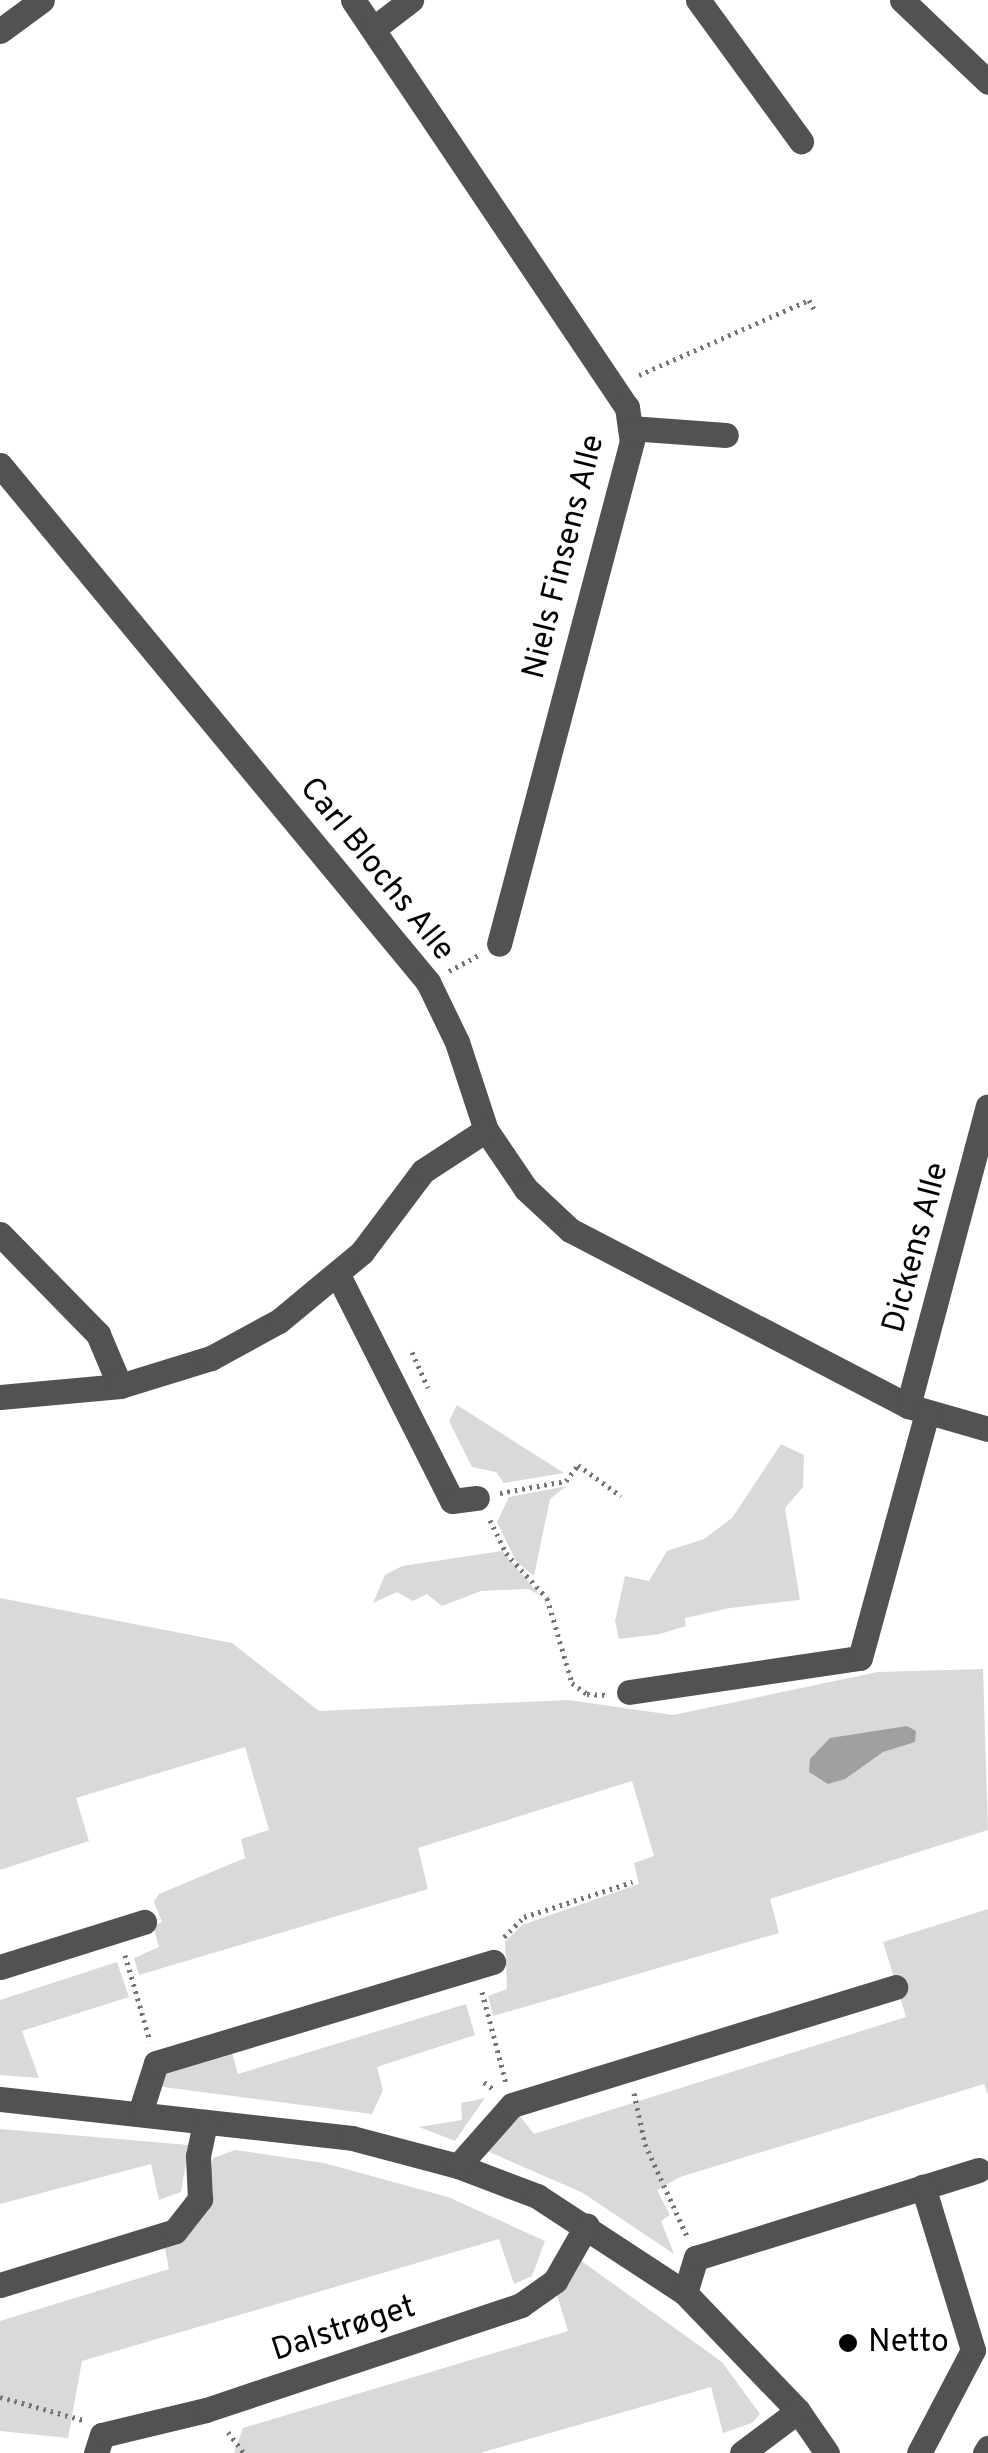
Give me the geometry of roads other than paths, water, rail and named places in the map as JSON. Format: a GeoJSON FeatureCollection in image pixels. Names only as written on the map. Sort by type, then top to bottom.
{"type":"FeatureCollection","features":[{"type":"Feature","properties":{"kind":"street"},"geometry":{"type":"LineString","coordinates":[[0,32],[42,0]]}},
{"type":"Feature","properties":{"kind":"street","name":"Niels Finsens Alle"},"geometry":{"type":"LineString","coordinates":[[353,0],[628,407],[632,441],[499,944]]}},
{"type":"Feature","properties":{"kind":"street"},"geometry":{"type":"LineString","coordinates":[[373,29],[412,0]]}},
{"type":"Feature","properties":{"kind":"street"},"geometry":{"type":"LineString","coordinates":[[698,0],[801,141]]}},
{"type":"Feature","properties":{"kind":"street"},"geometry":{"type":"LineString","coordinates":[[902,0],[988,82]]}},
{"type":"Feature","properties":{"kind":"street"},"geometry":{"type":"LineString","coordinates":[[630,428],[726,435]]}},
{"type":"Feature","properties":{"kind":"street","name":"Carl Blochs Alle"},"geometry":{"type":"LineString","coordinates":[[0,465],[428,982],[486,1130],[526,1189],[570,1230],[917,1410],[988,1429]]}},
{"type":"Feature","properties":{"kind":"street","name":"Dickens Alle"},"geometry":{"type":"LineString","coordinates":[[629,1692],[860,1658],[988,1106]]}},
{"type":"Feature","properties":{"kind":"street"},"geometry":{"type":"LineString","coordinates":[[0,1397],[120,1386],[211,1358],[279,1321],[338,1275],[423,1171],[486,1130]]}},
{"type":"Feature","properties":{"kind":"street"},"geometry":{"type":"LineString","coordinates":[[0,1234],[98,1334],[120,1386]]}},
{"type":"Feature","properties":{"kind":"street"},"geometry":{"type":"LineString","coordinates":[[338,1275],[452,1501],[477,1498]]}},
{"type":"Feature","properties":{"kind":"street"},"geometry":{"type":"LineString","coordinates":[[0,1967],[144,1922]]}},
{"type":"Feature","properties":{"kind":"street"},"geometry":{"type":"LineString","coordinates":[[140,2113],[156,2063],[484,1964]]}},
{"type":"Feature","properties":{"kind":"street"},"geometry":{"type":"LineString","coordinates":[[458,2166],[512,2105],[894,1988]]}},
{"type":"Feature","properties":{"kind":"street"},"geometry":{"type":"LineString","coordinates":[[0,2099],[352,2138],[458,2166],[538,2196],[685,2293],[798,2411],[827,2453]]}},
{"type":"Feature","properties":{"kind":"street"},"geometry":{"type":"LineString","coordinates":[[0,2285],[176,2231],[200,2199],[198,2156],[205,2122]]}},
{"type":"Feature","properties":{"kind":"street"},"geometry":{"type":"LineString","coordinates":[[685,2293],[696,2258],[979,2170]]}},
{"type":"Feature","properties":{"kind":"street"},"geometry":{"type":"LineString","coordinates":[[919,2453],[973,2350],[922,2186]]}},
{"type":"Feature","properties":{"kind":"street","name":"Dalstrøget"},"geometry":{"type":"LineString","coordinates":[[99,2444],[521,2306],[554,2281],[587,2225]]}},
{"type":"Feature","properties":{"kind":"street"},"geometry":{"type":"LineString","coordinates":[[742,2453],[798,2411]]}},
{"type":"Feature","properties":{"kind":"place","name":"Netto"},"geometry":{"type":"Point","coordinates":[848,2343]}}]}
